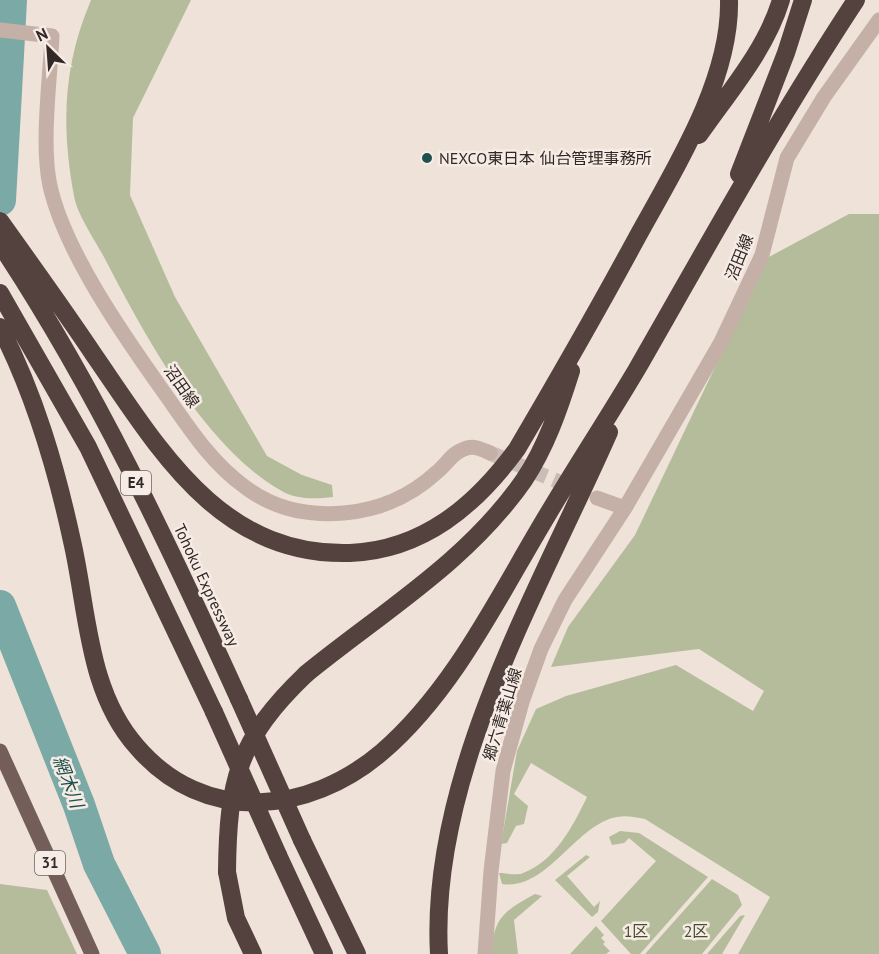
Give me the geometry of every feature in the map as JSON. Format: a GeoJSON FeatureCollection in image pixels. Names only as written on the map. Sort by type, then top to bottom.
{"type":"FeatureCollection","features":[{"type":"Feature","properties":{"kind":"highway"},"geometry":{"type":"LineString","coordinates":[[0,221],[149,436],[178,473],[207,501],[236,523],[267,539],[299,550],[333,553],[369,552],[406,543],[440,527],[468,506],[501,471],[517,449],[668,182],[720,67],[726,38],[729,0]]}},
{"type":"Feature","properties":{"kind":"highway"},"geometry":{"type":"LineString","coordinates":[[668,182],[748,65],[781,0]]}},
{"type":"Feature","properties":{"kind":"highway"},"geometry":{"type":"LineString","coordinates":[[723,215],[786,53],[803,0]]}},
{"type":"Feature","properties":{"kind":"highway"},"geometry":{"type":"LineString","coordinates":[[0,293],[8,322],[12,351],[53,461],[74,547],[93,653],[104,689],[118,720],[134,744],[155,766],[177,783],[206,795],[239,803],[272,802],[314,793],[352,774],[381,752],[435,696],[467,648],[636,370],[723,215],[856,0]]}},
{"type":"Feature","properties":{"kind":"highway","name":"Tohoku Expressway"},"geometry":{"type":"LineString","coordinates":[[0,244],[68,353],[110,431],[197,607],[302,840],[357,954]]}},
{"type":"Feature","properties":{"kind":"highway","name":"E4"},"geometry":{"type":"LineString","coordinates":[[8,322],[88,447],[214,712],[324,954]]}},
{"type":"Feature","properties":{"kind":"highway"},"geometry":{"type":"LineString","coordinates":[[253,954],[236,918],[227,872],[229,807],[235,781],[247,749],[262,722],[306,674],[440,572],[500,511],[525,479],[544,444],[557,414],[581,338]]}},
{"type":"Feature","properties":{"kind":"highway"},"geometry":{"type":"LineString","coordinates":[[440,954],[441,881],[464,774],[506,660],[636,370]]}},
{"type":"Feature","properties":{"kind":"main road","name":"31"},"geometry":{"type":"LineString","coordinates":[[0,751],[92,954]]}},
{"type":"Feature","properties":{"kind":"street","name":"沼田線"},"geometry":{"type":"LineString","coordinates":[[625,508],[721,342],[762,255],[787,158],[824,97],[879,20]]}},
{"type":"Feature","properties":{"kind":"street","name":"沼田線"},"geometry":{"type":"LineString","coordinates":[[0,30],[52,36],[48,146],[50,183],[56,209],[92,280],[135,351],[204,449],[222,468],[246,488],[268,501],[294,510],[344,513],[372,509],[399,499],[438,472],[454,453],[466,448],[475,447],[490,453]]}},
{"type":"Feature","properties":{"kind":"street"},"geometry":{"type":"LineString","coordinates":[[597,498],[625,508]]}},
{"type":"Feature","properties":{"kind":"street","name":"郷六青葉山線"},"geometry":{"type":"LineString","coordinates":[[485,954],[484,933],[498,811],[506,762],[522,702],[541,649],[565,600],[625,508]]}},
{"type":"Feature","properties":{"kind":"green space"},"geometry":{"type":"Polygon","coordinates":[[[91,0],[191,0],[133,118],[130,195],[175,297],[267,456],[302,475],[332,485],[333,497],[292,496],[253,471],[227,447],[202,418],[158,355],[83,220],[74,196],[66,120],[70,72],[75,48],[91,0]]]}},
{"type":"Feature","properties":{"kind":"green space"},"geometry":{"type":"Polygon","coordinates":[[[849,214],[879,214],[879,954],[738,954],[770,897],[645,819],[620,816],[602,822],[533,877],[518,883],[502,884],[499,873],[521,874],[545,860],[554,851],[569,831],[587,797],[531,763],[514,794],[528,806],[524,824],[516,826],[507,843],[501,844],[517,751],[536,709],[566,696],[676,665],[753,711],[764,691],[699,649],[551,667],[568,627],[635,535],[767,258],[849,214]]]}},
{"type":"Feature","properties":{"kind":"green space","name":"1区"},"geometry":{"type":"Polygon","coordinates":[[[620,831],[639,833],[708,877],[640,954],[631,954],[601,921],[656,861],[629,838],[624,843],[612,845],[609,837],[620,831]]]}},
{"type":"Feature","properties":{"kind":"green space"},"geometry":{"type":"Polygon","coordinates":[[[586,855],[590,857],[567,876],[594,907],[600,901],[598,912],[592,917],[555,880],[586,855]]]}},
{"type":"Feature","properties":{"kind":"green space","name":"2区"},"geometry":{"type":"Polygon","coordinates":[[[712,879],[738,895],[742,905],[702,954],[645,954],[712,879]]]}},
{"type":"Feature","properties":{"kind":"green space"},"geometry":{"type":"Polygon","coordinates":[[[0,884],[47,890],[77,954],[0,954],[0,884]]]}},
{"type":"Feature","properties":{"kind":"green space"},"geometry":{"type":"Polygon","coordinates":[[[535,894],[542,896],[514,920],[518,954],[492,954],[495,932],[502,917],[515,905],[535,894]]]}},
{"type":"Feature","properties":{"kind":"green space"},"geometry":{"type":"Polygon","coordinates":[[[745,915],[722,954],[707,954],[740,916],[745,915]]]}},
{"type":"Feature","properties":{"kind":"green space"},"geometry":{"type":"Polygon","coordinates":[[[596,926],[604,935],[601,938],[605,942],[603,944],[610,951],[606,954],[570,954],[596,926]]]}},
{"type":"Feature","properties":{"kind":"waterway","name":"網木川"},"geometry":{"type":"LineString","coordinates":[[0,200],[11,0]]}},
{"type":"Feature","properties":{"kind":"waterway","name":"網木川"},"geometry":{"type":"LineString","coordinates":[[0,606],[79,805],[99,864],[145,954]]}},
{"type":"Feature","properties":{"kind":"tunnel"},"geometry":{"type":"LineString","coordinates":[[490,453],[576,489]]}},
{"type":"Feature","properties":{"kind":"place","name":"NEXCO東日本 仙台管理事務所"},"geometry":{"type":"Point","coordinates":[427,158]}}]}
